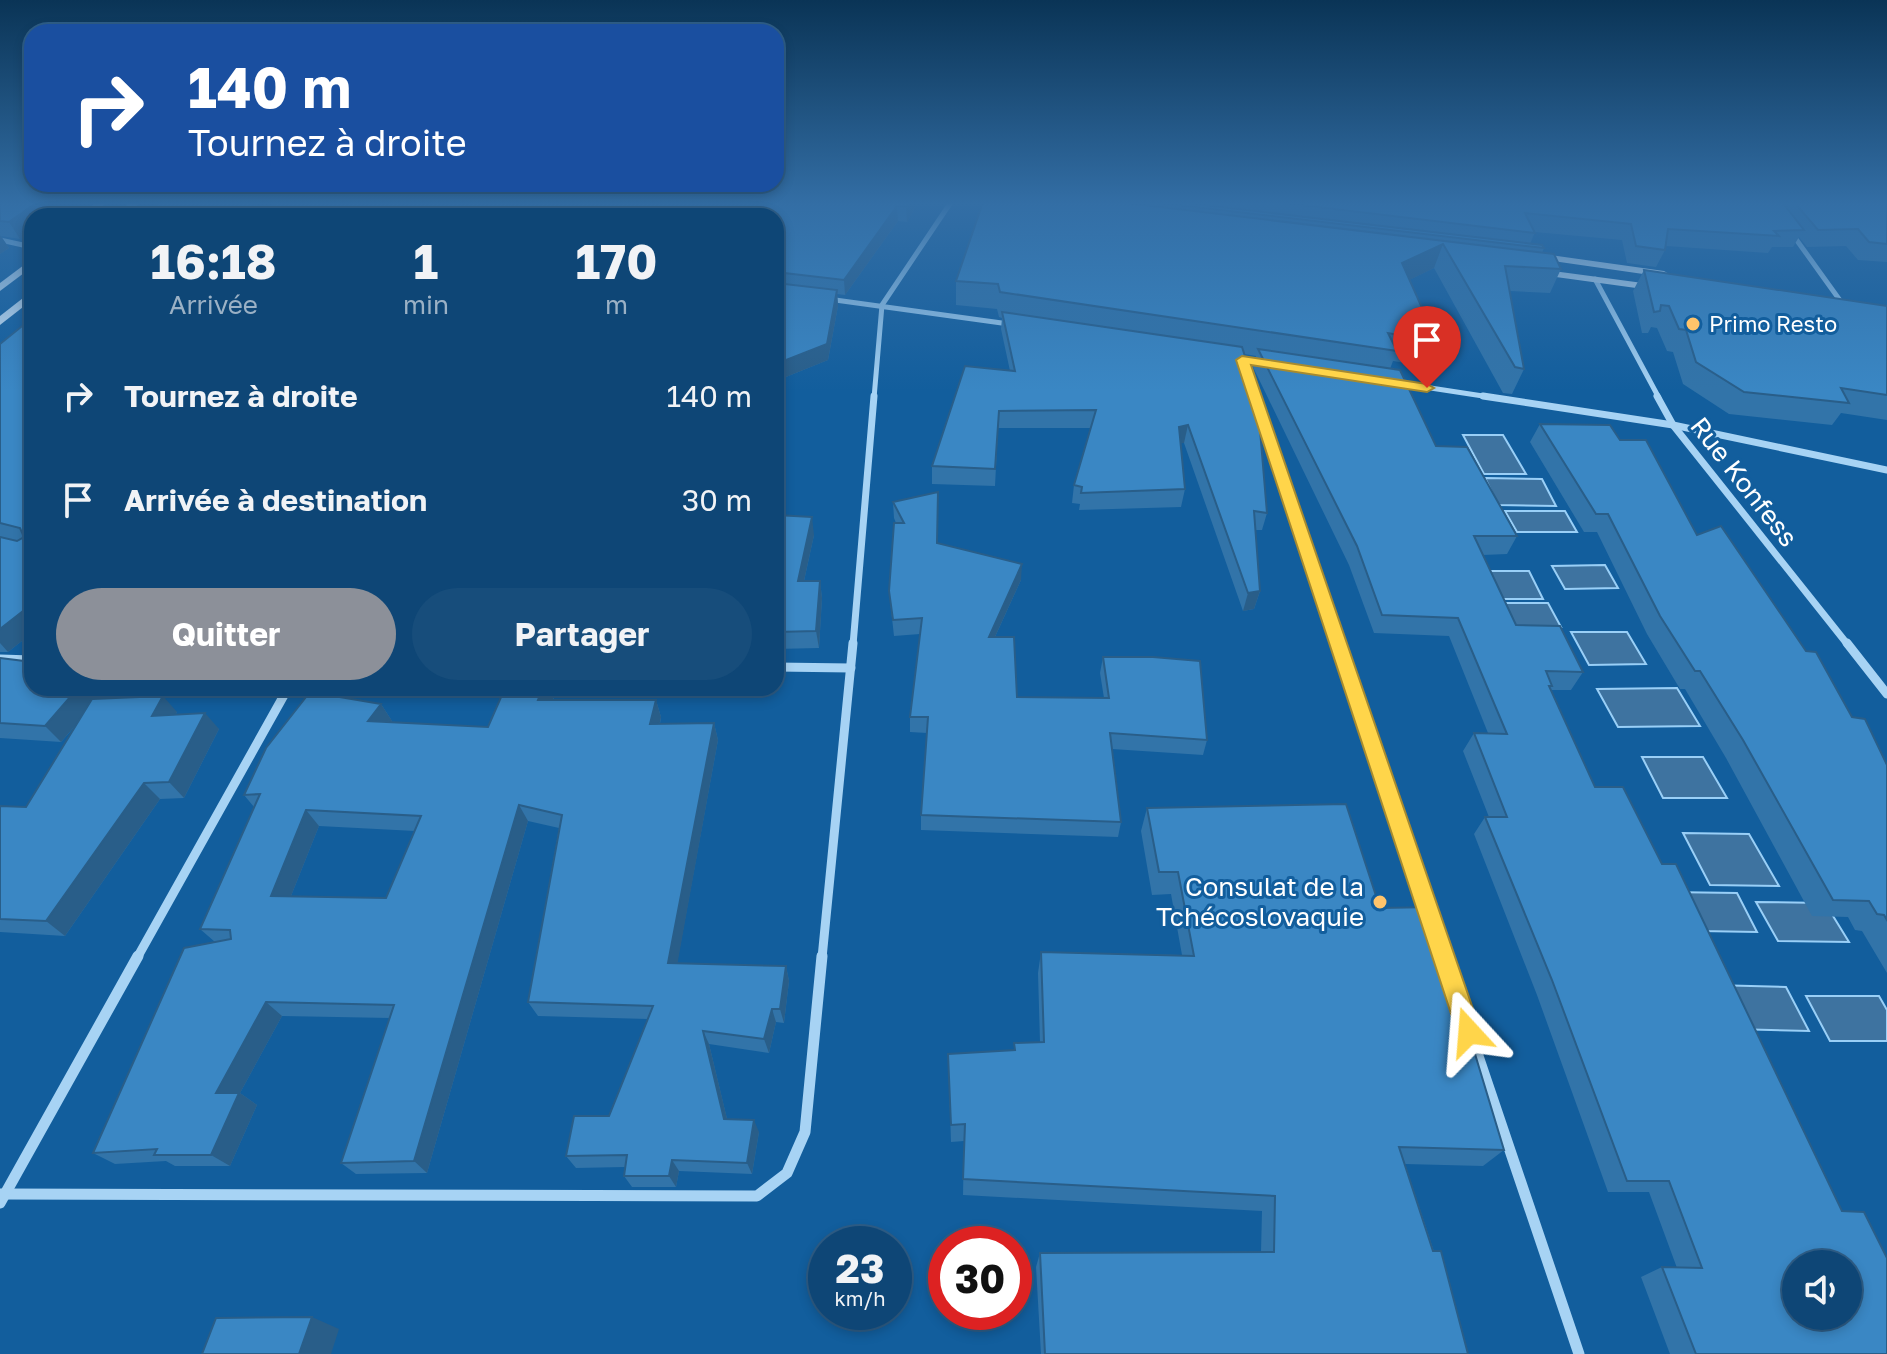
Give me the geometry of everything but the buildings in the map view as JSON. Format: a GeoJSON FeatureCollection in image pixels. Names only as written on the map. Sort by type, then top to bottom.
{"type":"FeatureCollection","features":[{"type":"Feature","properties":{"kind":"main road"},"geometry":{"type":"LineString","coordinates":[[1600,265],[1671,275]]}},
{"type":"Feature","properties":{"kind":"main road"},"geometry":{"type":"LineString","coordinates":[[0,288],[24,268]]}},
{"type":"Feature","properties":{"kind":"main road"},"geometry":{"type":"LineString","coordinates":[[1518,269],[1672,290]]}},
{"type":"Feature","properties":{"kind":"main road"},"geometry":{"type":"LineString","coordinates":[[1824,296],[1845,300]]}},
{"type":"Feature","properties":{"kind":"main road"},"geometry":{"type":"LineString","coordinates":[[0,322],[24,301]]}},
{"type":"Feature","properties":{"kind":"street"},"geometry":{"type":"LineString","coordinates":[[284,696],[2,1197],[757,1196],[787,1173],[805,1132],[851,668],[882,305],[909,265]]}},
{"type":"Feature","properties":{"kind":"street"},"geometry":{"type":"LineString","coordinates":[[1817,265],[1845,300]]}},
{"type":"Feature","properties":{"kind":"street","name":"Rue Konfess"},"geometry":{"type":"LineString","coordinates":[[1595,279],[1673,425],[1887,694]]}},
{"type":"Feature","properties":{"kind":"street"},"geometry":{"type":"LineString","coordinates":[[822,298],[1023,326]]}},
{"type":"Feature","properties":{"kind":"street"},"geometry":{"type":"LineString","coordinates":[[1396,383],[1673,425],[1887,470]]}},
{"type":"Feature","properties":{"kind":"street"},"geometry":{"type":"LineString","coordinates":[[1253,389],[1433,926]]}},
{"type":"Feature","properties":{"kind":"street"},"geometry":{"type":"LineString","coordinates":[[0,659],[24,660]]}},
{"type":"Feature","properties":{"kind":"street"},"geometry":{"type":"LineString","coordinates":[[784,667],[851,668]]}},
{"type":"Feature","properties":{"kind":"street"},"geometry":{"type":"LineString","coordinates":[[1453,985],[1579,1354]]}},
{"type":"Feature","properties":{"kind":"water"},"geometry":{"type":"Polygon","coordinates":[[[1463,435],[1503,435],[1526,474],[1484,474],[1463,435]]]}},
{"type":"Feature","properties":{"kind":"water"},"geometry":{"type":"Polygon","coordinates":[[[1485,478],[1542,479],[1556,506],[1498,505],[1485,478]]]}},
{"type":"Feature","properties":{"kind":"water"},"geometry":{"type":"Polygon","coordinates":[[[1505,511],[1565,511],[1577,532],[1517,532],[1505,511]]]}},
{"type":"Feature","properties":{"kind":"water"},"geometry":{"type":"Polygon","coordinates":[[[1605,565],[1618,588],[1565,589],[1552,566],[1605,565]]]}},
{"type":"Feature","properties":{"kind":"water"},"geometry":{"type":"Polygon","coordinates":[[[1477,571],[1529,571],[1543,599],[1490,599],[1477,571]]]}},
{"type":"Feature","properties":{"kind":"water"},"geometry":{"type":"Polygon","coordinates":[[[1494,603],[1548,603],[1561,627],[1506,628],[1494,603]]]}},
{"type":"Feature","properties":{"kind":"water"},"geometry":{"type":"Polygon","coordinates":[[[1571,632],[1627,632],[1646,664],[1589,665],[1571,632]]]}},
{"type":"Feature","properties":{"kind":"water"},"geometry":{"type":"Polygon","coordinates":[[[1677,688],[1700,726],[1618,727],[1597,689],[1677,688]]]}},
{"type":"Feature","properties":{"kind":"water"},"geometry":{"type":"Polygon","coordinates":[[[1642,757],[1703,757],[1727,798],[1663,798],[1642,757]]]}},
{"type":"Feature","properties":{"kind":"water"},"geometry":{"type":"Polygon","coordinates":[[[1683,833],[1749,834],[1779,886],[1710,885],[1683,833]]]}},
{"type":"Feature","properties":{"kind":"water"},"geometry":{"type":"Polygon","coordinates":[[[1668,892],[1737,893],[1757,932],[1700,931],[1668,892]]]}},
{"type":"Feature","properties":{"kind":"water"},"geometry":{"type":"Polygon","coordinates":[[[1756,902],[1825,903],[1849,942],[1778,941],[1756,902]]]}},
{"type":"Feature","properties":{"kind":"water"},"geometry":{"type":"Polygon","coordinates":[[[1712,985],[1786,987],[1809,1031],[1733,1029],[1712,985]]]}},
{"type":"Feature","properties":{"kind":"water"},"geometry":{"type":"Polygon","coordinates":[[[1806,996],[1879,996],[1887,1010],[1887,1041],[1830,1041],[1806,996]]]}},
{"type":"Feature","properties":{"kind":"place","name":"Primo Resto"},"geometry":{"type":"Point","coordinates":[1693,324]}},
{"type":"Feature","properties":{"kind":"place","name":"Consulat de la Tchécoslovaquie"},"geometry":{"type":"Point","coordinates":[1380,902]}},
{"type":"Feature","properties":{"kind":"route"},"geometry":{"type":"LineString","coordinates":[[1427,388],[1242,360],[1469,1032]]}}]}
